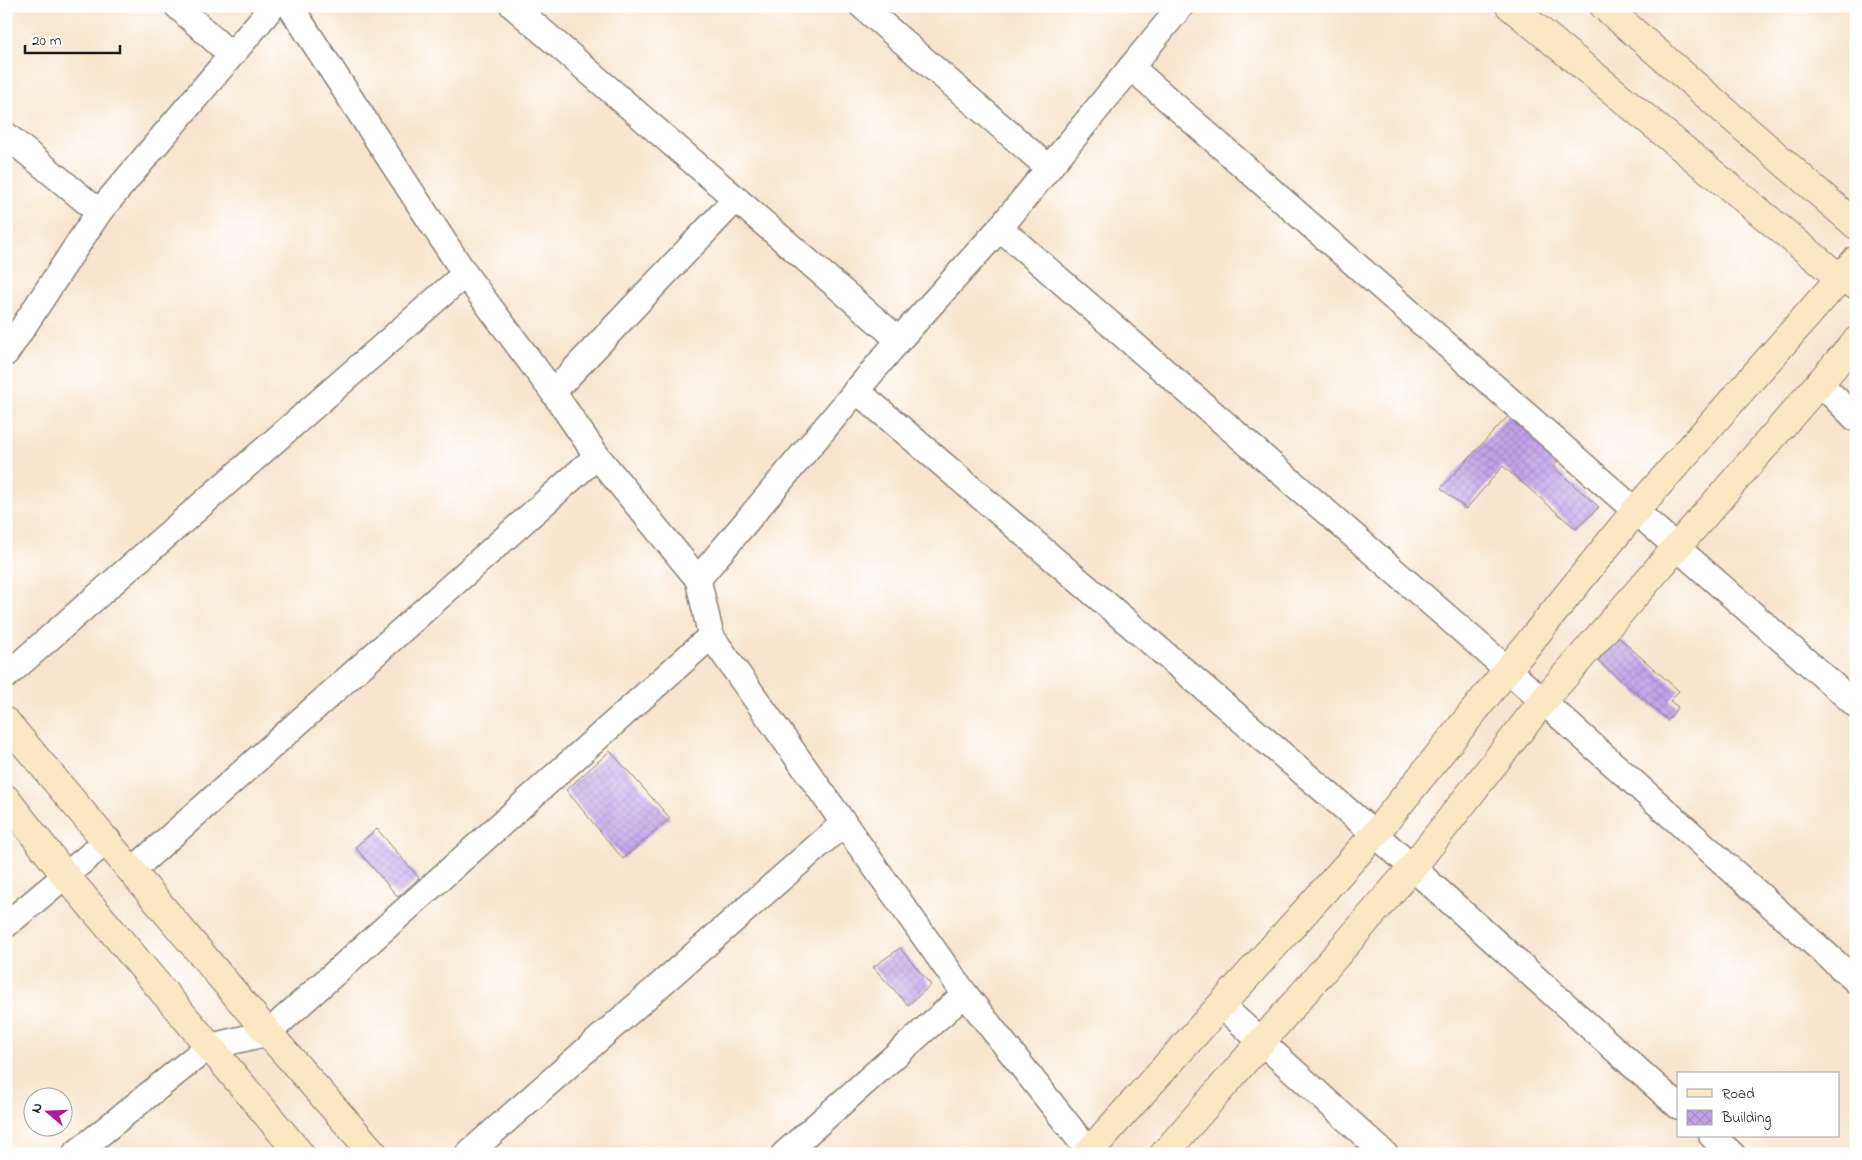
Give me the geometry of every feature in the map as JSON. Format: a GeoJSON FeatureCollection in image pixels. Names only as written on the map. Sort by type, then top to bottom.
{"type":"FeatureCollection","features":[{"type":"Feature","properties":{"kind":"street"},"geometry":{"type":"LineString","coordinates":[[177,6],[231,55]]}},
{"type":"Feature","properties":{"kind":"street"},"geometry":{"type":"LineString","coordinates":[[6,353],[99,212],[273,6]]}},
{"type":"Feature","properties":{"kind":"street"},"geometry":{"type":"LineString","coordinates":[[290,6],[464,274],[554,392],[598,456],[698,579],[711,636],[965,994],[1089,1153],[1375,834],[1636,510],[1851,275],[1510,6]]}},
{"type":"Feature","properties":{"kind":"street"},"geometry":{"type":"LineString","coordinates":[[513,6],[899,340]]}},
{"type":"Feature","properties":{"kind":"street"},"geometry":{"type":"LineString","coordinates":[[862,6],[1049,168]]}},
{"type":"Feature","properties":{"kind":"street"},"geometry":{"type":"LineString","coordinates":[[698,579],[899,340],[1000,228],[1181,6]]}},
{"type":"Feature","properties":{"kind":"street"},"geometry":{"type":"LineString","coordinates":[[1604,6],[1856,225]]}},
{"type":"Feature","properties":{"kind":"street"},"geometry":{"type":"LineString","coordinates":[[1131,67],[1856,705]]}},
{"type":"Feature","properties":{"kind":"street"},"geometry":{"type":"LineString","coordinates":[[6,135],[99,212]]}},
{"type":"Feature","properties":{"kind":"street"},"geometry":{"type":"LineString","coordinates":[[554,392],[735,200]]}},
{"type":"Feature","properties":{"kind":"street"},"geometry":{"type":"LineString","coordinates":[[1000,228],[1508,670],[1856,981]]}},
{"type":"Feature","properties":{"kind":"street"},"geometry":{"type":"LineString","coordinates":[[6,676],[464,274]]}},
{"type":"Feature","properties":{"kind":"street"},"geometry":{"type":"LineString","coordinates":[[1164,1154],[1412,868],[1543,701],[1821,384],[1856,341]]}},
{"type":"Feature","properties":{"kind":"street"},"geometry":{"type":"LineString","coordinates":[[1821,384],[1856,418]]}},
{"type":"Feature","properties":{"kind":"street"},"geometry":{"type":"LineString","coordinates":[[856,390],[1375,834],[1677,1105]]}},
{"type":"Feature","properties":{"kind":"street"},"geometry":{"type":"LineString","coordinates":[[133,870],[598,456]]}},
{"type":"Feature","properties":{"kind":"street"},"geometry":{"type":"LineString","coordinates":[[75,1154],[208,1047],[268,1033],[711,636]]}},
{"type":"Feature","properties":{"kind":"street"},"geometry":{"type":"LineString","coordinates":[[6,722],[108,840],[268,1033],[374,1154]]}},
{"type":"Feature","properties":{"kind":"street"},"geometry":{"type":"LineString","coordinates":[[6,800],[208,1047],[300,1154]]}},
{"type":"Feature","properties":{"kind":"street"},"geometry":{"type":"LineString","coordinates":[[468,1154],[844,823]]}},
{"type":"Feature","properties":{"kind":"street"},"geometry":{"type":"LineString","coordinates":[[6,925],[108,840]]}},
{"type":"Feature","properties":{"kind":"street"},"geometry":{"type":"LineString","coordinates":[[784,1154],[965,994]]}},
{"type":"Feature","properties":{"kind":"street"},"geometry":{"type":"LineString","coordinates":[[1221,1005],[1386,1154]]}},
{"type":"Feature","properties":{"kind":"street"},"geometry":{"type":"LineString","coordinates":[[1714,1138],[1732,1154]]}},
{"type":"Feature","properties":{"kind":"building"},"geometry":{"type":"Polygon","coordinates":[[[1510,414],[1558,461],[1553,467],[1599,507],[1576,529],[1503,466],[1466,509],[1441,488],[1510,414]]]}},
{"type":"Feature","properties":{"kind":"building"},"geometry":{"type":"Polygon","coordinates":[[[1617,636],[1679,691],[1670,701],[1678,707],[1668,720],[1598,661],[1617,636]]]}},
{"type":"Feature","properties":{"kind":"building"},"geometry":{"type":"Polygon","coordinates":[[[610,751],[670,818],[623,859],[566,790],[610,751]]]}},
{"type":"Feature","properties":{"kind":"building"},"geometry":{"type":"Polygon","coordinates":[[[377,829],[419,878],[398,897],[355,847],[377,829]]]}},
{"type":"Feature","properties":{"kind":"building"},"geometry":{"type":"Polygon","coordinates":[[[900,948],[931,985],[908,1005],[873,967],[900,948]]]}}]}
